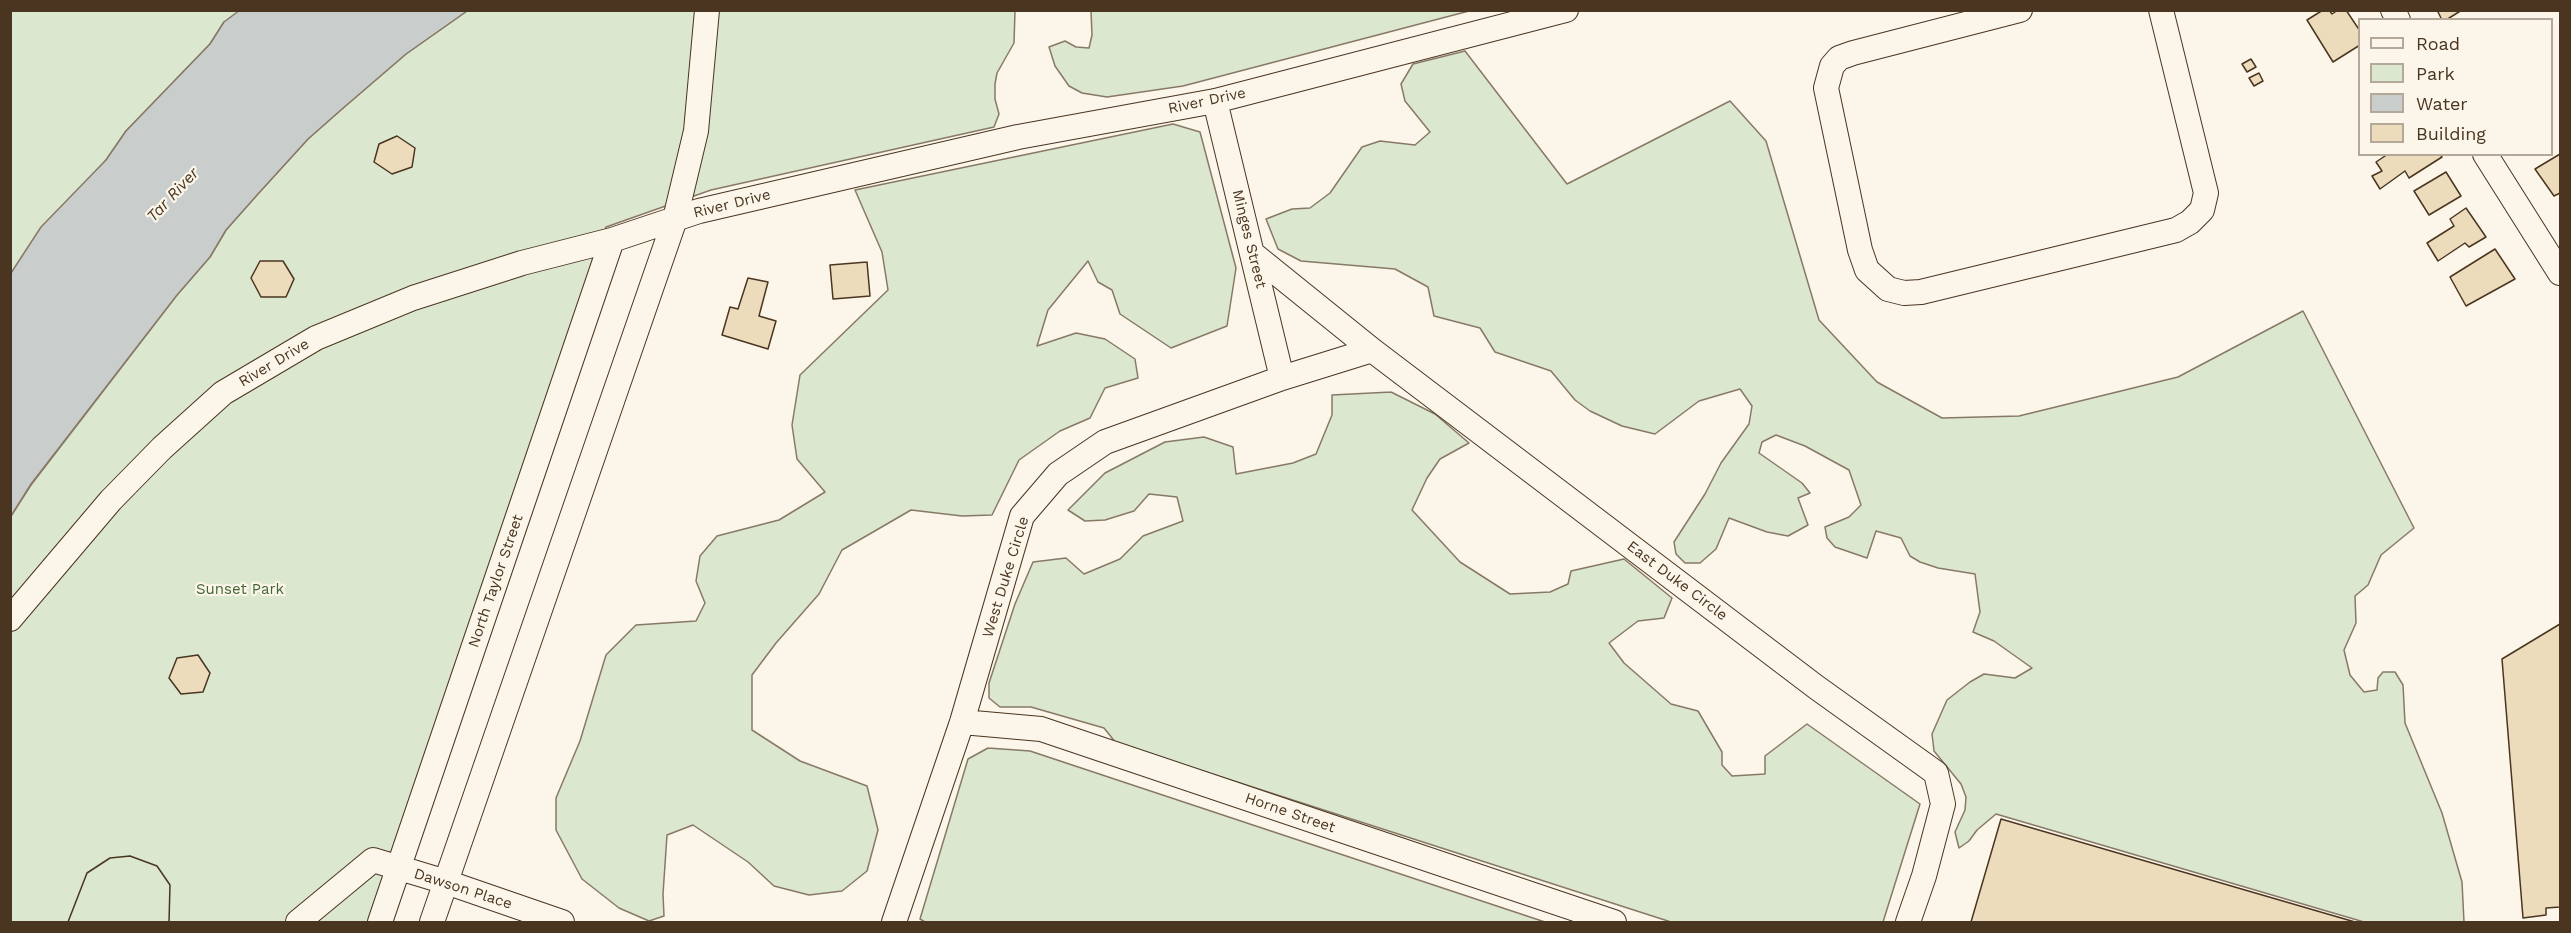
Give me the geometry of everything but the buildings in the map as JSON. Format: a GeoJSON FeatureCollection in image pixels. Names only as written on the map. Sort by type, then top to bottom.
{"type":"FeatureCollection","features":[{"type":"Feature","properties":{"kind":"street"},"geometry":{"type":"LineString","coordinates":[[432,922],[675,219],[696,131],[707,10]]}},
{"type":"Feature","properties":{"kind":"street","name":"River Drive"},"geometry":{"type":"LineString","coordinates":[[10,619],[111,500],[162,448],[223,393],[316,338],[412,298],[522,263],[612,240],[699,211],[1018,137],[1215,101],[1566,10]]}},
{"type":"Feature","properties":{"kind":"street"},"geometry":{"type":"LineString","coordinates":[[2020,10],[1956,18],[1839,58],[1827,77],[1826,88],[1860,250],[1867,270],[1888,289],[1904,293],[1921,292],[2176,230],[2190,222],[2202,210],[2206,193],[2162,10]]}},
{"type":"Feature","properties":{"kind":"street","name":"Minges Street"},"geometry":{"type":"LineString","coordinates":[[1215,101],[1282,378]]}},
{"type":"Feature","properties":{"kind":"street"},"geometry":{"type":"LineString","coordinates":[[2486,156],[2560,273]]}},
{"type":"Feature","properties":{"kind":"street","name":"North Taylor Street"},"geometry":{"type":"LineString","coordinates":[[380,922],[612,240]]}},
{"type":"Feature","properties":{"kind":"street","name":"East Duke Circle"},"geometry":{"type":"LineString","coordinates":[[1252,254],[1372,350],[1806,680],[1936,774],[1942,804],[1924,876],[1908,922]]}},
{"type":"Feature","properties":{"kind":"street"},"geometry":{"type":"LineString","coordinates":[[1282,378],[1372,350]]}},
{"type":"Feature","properties":{"kind":"street","name":"West Duke Circle"},"geometry":{"type":"LineString","coordinates":[[894,922],[962,722],[1022,516],[1058,474],[1104,442],[1282,378]]}},
{"type":"Feature","properties":{"kind":"street","name":"Horne Street"},"geometry":{"type":"LineString","coordinates":[[962,722],[1041,729],[1614,922]]}},
{"type":"Feature","properties":{"kind":"street","name":"Dawson Place"},"geometry":{"type":"LineString","coordinates":[[298,922],[373,860],[446,882],[562,922]]}},
{"type":"Feature","properties":{"kind":"green space"},"geometry":{"type":"Polygon","coordinates":[[[1091,10],[1469,11],[1183,86],[1107,97],[1082,93],[1069,86],[1055,66],[1049,47],[1065,41],[1076,47],[1089,48],[1092,35],[1091,10]]]}},
{"type":"Feature","properties":{"kind":"green space"},"geometry":{"type":"Polygon","coordinates":[[[11,11],[240,11],[224,22],[210,44],[126,131],[106,160],[11,273],[11,11]]]}},
{"type":"Feature","properties":{"kind":"green space","name":"Sunset Park"},"geometry":{"type":"Polygon","coordinates":[[[467,11],[1015,11],[1014,43],[997,73],[995,84],[995,99],[999,114],[994,127],[711,190],[606,227],[370,922],[11,922],[11,516],[31,485],[177,295],[210,257],[226,230],[257,195],[308,139],[342,109],[406,54],[467,11]]]}},
{"type":"Feature","properties":{"kind":"green space"},"geometry":{"type":"Polygon","coordinates":[[[1465,51],[1567,184],[1730,101],[1766,141],[1819,320],[1877,382],[1942,418],[2019,416],[2178,377],[2303,311],[2414,528],[2381,555],[2368,585],[2355,596],[2356,623],[2344,650],[2350,675],[2364,692],[2377,690],[2378,678],[2383,672],[2395,672],[2403,685],[2405,723],[2442,813],[2462,882],[2464,922],[2364,922],[1996,814],[1959,848],[1955,832],[1965,810],[1966,797],[1961,784],[1934,751],[1932,734],[1947,700],[1970,682],[1984,674],[2015,678],[2032,668],[1994,641],[1973,632],[1980,612],[1975,574],[1938,568],[1920,562],[1910,556],[1901,538],[1876,531],[1867,558],[1835,547],[1827,538],[1825,527],[1849,517],[1861,505],[1849,470],[1805,446],[1776,435],[1762,442],[1759,453],[1802,483],[1810,493],[1798,498],[1808,525],[1788,536],[1767,532],[1729,518],[1716,549],[1700,563],[1685,563],[1676,554],[1674,542],[1705,494],[1721,463],[1749,424],[1752,406],[1740,389],[1699,401],[1655,434],[1622,426],[1590,411],[1575,400],[1551,371],[1495,352],[1480,328],[1434,316],[1428,287],[1395,269],[1301,261],[1278,249],[1266,219],[1292,209],[1310,208],[1330,193],[1362,147],[1380,141],[1415,145],[1430,132],[1405,101],[1401,84],[1413,64],[1465,51]]]}},
{"type":"Feature","properties":{"kind":"green space"},"geometry":{"type":"Polygon","coordinates":[[[1173,124],[1200,132],[1236,268],[1227,326],[1171,348],[1120,314],[1112,290],[1098,282],[1088,261],[1048,310],[1037,346],[1076,333],[1105,339],[1135,359],[1138,378],[1105,388],[1090,418],[1060,431],[1019,460],[992,515],[962,516],[911,510],[842,550],[819,594],[776,643],[752,675],[752,730],[800,761],[867,786],[878,830],[867,871],[842,891],[809,895],[774,886],[748,862],[693,825],[667,835],[663,894],[664,916],[649,921],[619,908],[582,879],[556,830],[556,798],[580,741],[606,655],[636,625],[696,621],[705,603],[696,581],[700,556],[717,536],[779,520],[825,492],[797,459],[792,425],[800,375],[888,290],[882,252],[855,190],[1173,124]]]}},
{"type":"Feature","properties":{"kind":"green space"},"geometry":{"type":"Polygon","coordinates":[[[1391,392],[1435,414],[1469,443],[1440,459],[1427,478],[1412,510],[1460,562],[1510,594],[1550,592],[1568,584],[1571,571],[1624,559],[1672,598],[1664,618],[1638,621],[1609,643],[1624,663],[1671,704],[1698,711],[1722,752],[1722,765],[1732,776],[1765,774],[1765,756],[1807,724],[1920,804],[1883,922],[1671,922],[1116,743],[1104,728],[1031,707],[1000,707],[989,698],[989,683],[1015,604],[1033,562],[1066,558],[1084,574],[1120,559],[1143,536],[1183,521],[1177,497],[1149,494],[1134,511],[1105,520],[1085,521],[1068,510],[1105,473],[1165,442],[1204,437],[1233,447],[1236,474],[1293,463],[1316,454],[1332,415],[1332,395],[1391,392]]]}},
{"type":"Feature","properties":{"kind":"green space"},"geometry":{"type":"Polygon","coordinates":[[[988,748],[1030,751],[1545,922],[925,922],[920,919],[968,759],[988,748]]]}},
{"type":"Feature","properties":{"kind":"water","name":"Tar River"},"geometry":{"type":"Polygon","coordinates":[[[240,10],[467,11],[406,54],[342,109],[308,139],[257,195],[226,230],[210,257],[177,295],[31,484],[11,516],[11,273],[41,227],[106,160],[126,131],[210,44],[224,22],[240,10]]]}},
{"type":"Feature","properties":{"kind":"tram line"},"geometry":{"type":"LineString","coordinates":[[68,922],[87,873],[110,858],[130,856],[157,866],[170,885],[169,922]]}}]}
